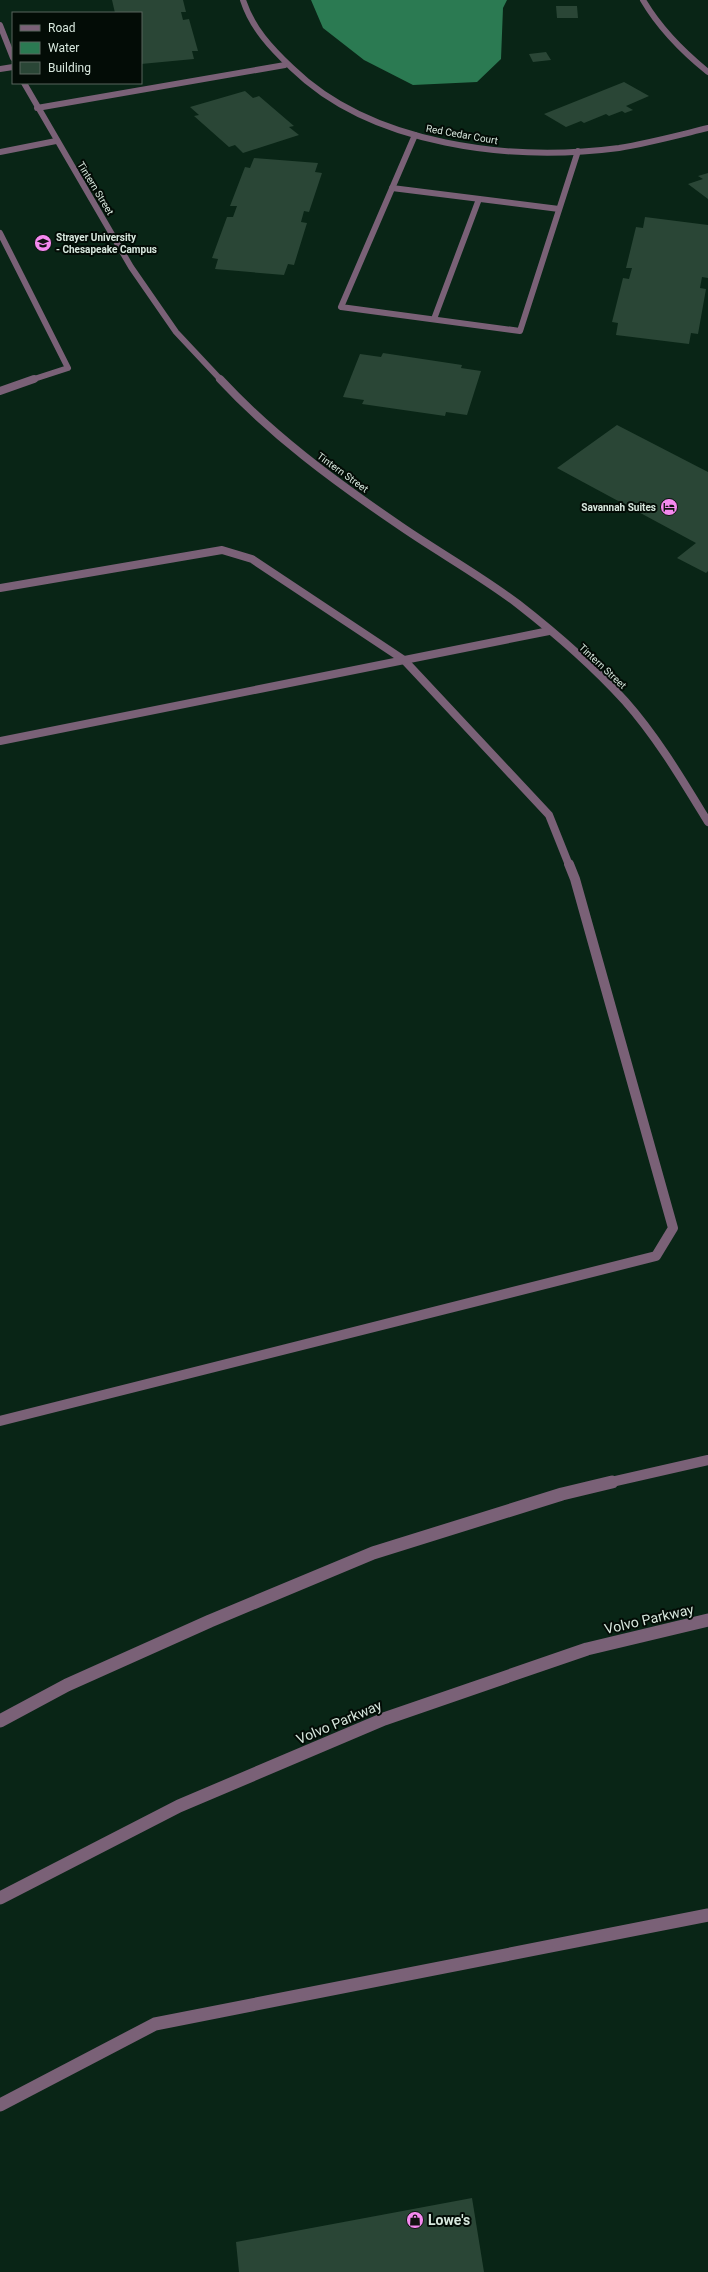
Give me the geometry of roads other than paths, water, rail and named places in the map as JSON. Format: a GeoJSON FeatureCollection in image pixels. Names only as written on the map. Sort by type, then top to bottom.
{"type":"FeatureCollection","features":[{"type":"Feature","properties":{"kind":"street","name":"Red Cedar Court"},"geometry":{"type":"LineString","coordinates":[[243,0],[245,9],[262,37],[285,65],[324,96],[358,115],[415,135],[449,143],[502,150],[578,151],[608,149],[708,128]]}},
{"type":"Feature","properties":{"kind":"street"},"geometry":{"type":"LineString","coordinates":[[643,0],[654,21],[682,51],[708,72]]}},
{"type":"Feature","properties":{"kind":"street"},"geometry":{"type":"LineString","coordinates":[[0,27],[12,56]]}},
{"type":"Feature","properties":{"kind":"street"},"geometry":{"type":"LineString","coordinates":[[37,108],[285,65]]}},
{"type":"Feature","properties":{"kind":"street"},"geometry":{"type":"LineString","coordinates":[[0,69],[12,67]]}},
{"type":"Feature","properties":{"kind":"street","name":"Tintern Street"},"geometry":{"type":"LineString","coordinates":[[25,84],[56,141],[131,267],[176,332],[247,408],[301,454],[396,523],[518,604],[549,631],[625,701],[674,766],[708,822]]}},
{"type":"Feature","properties":{"kind":"street"},"geometry":{"type":"LineString","coordinates":[[415,135],[341,307],[520,331],[578,151]]}},
{"type":"Feature","properties":{"kind":"street"},"geometry":{"type":"LineString","coordinates":[[0,152],[56,141]]}},
{"type":"Feature","properties":{"kind":"street"},"geometry":{"type":"LineString","coordinates":[[392,188],[559,209]]}},
{"type":"Feature","properties":{"kind":"street"},"geometry":{"type":"LineString","coordinates":[[434,319],[479,199]]}},
{"type":"Feature","properties":{"kind":"street"},"geometry":{"type":"LineString","coordinates":[[0,233],[68,368],[0,391]]}},
{"type":"Feature","properties":{"kind":"street"},"geometry":{"type":"LineString","coordinates":[[0,588],[222,550],[252,559],[404,660],[549,815],[576,879],[673,1228],[656,1256],[0,1421]]}},
{"type":"Feature","properties":{"kind":"street"},"geometry":{"type":"LineString","coordinates":[[0,741],[549,631]]}},
{"type":"Feature","properties":{"kind":"street"},"geometry":{"type":"LineString","coordinates":[[0,1721],[67,1685],[181,1634],[373,1553],[562,1494],[708,1460]]}},
{"type":"Feature","properties":{"kind":"street","name":"Volvo Parkway"},"geometry":{"type":"LineString","coordinates":[[0,1898],[179,1806],[384,1719],[587,1649],[708,1620]]}},
{"type":"Feature","properties":{"kind":"street"},"geometry":{"type":"LineString","coordinates":[[0,2105],[155,2024],[708,1914]]}},
{"type":"Feature","properties":{"kind":"water"},"geometry":{"type":"Polygon","coordinates":[[[311,0],[507,0],[503,8],[501,59],[477,82],[413,85],[364,60],[323,28],[311,0]]]}},
{"type":"Feature","properties":{"kind":"place","name":"Strayer University - Chesapeake Campus"},"geometry":{"type":"Point","coordinates":[43,243]}},
{"type":"Feature","properties":{"kind":"place","name":"Savannah Suites"},"geometry":{"type":"Point","coordinates":[669,507]}},
{"type":"Feature","properties":{"kind":"place","name":"Lowe's"},"geometry":{"type":"Point","coordinates":[415,2220]}}]}
